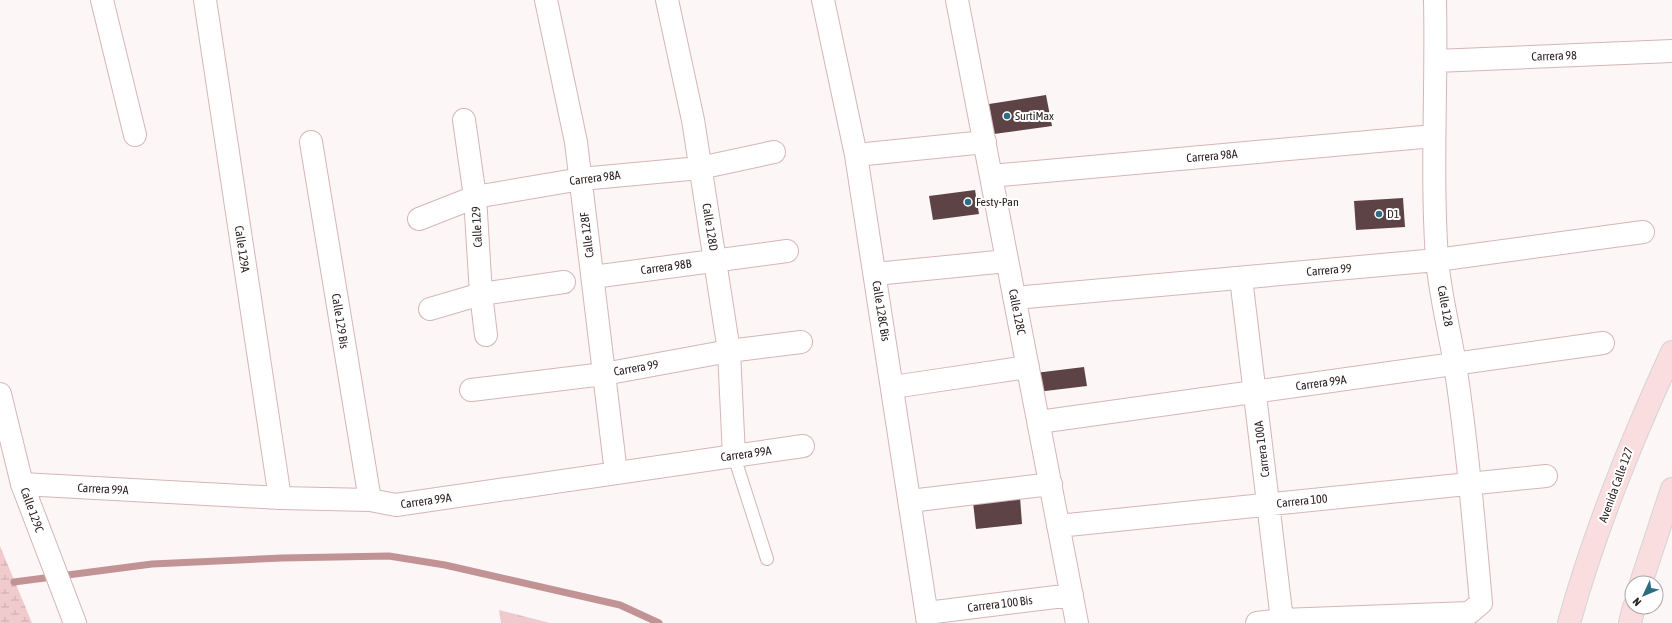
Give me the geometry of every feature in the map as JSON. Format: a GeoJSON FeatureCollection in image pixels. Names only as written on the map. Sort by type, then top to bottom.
{"type":"FeatureCollection","features":[{"type":"Feature","properties":{"kind":"main road","name":"Avenida Calle 127"},"geometry":{"type":"LineString","coordinates":[[1569,623],[1579,588],[1632,439],[1672,352]]}},
{"type":"Feature","properties":{"kind":"main road"},"geometry":{"type":"LineString","coordinates":[[1643,575],[1672,490]]}},
{"type":"Feature","properties":{"kind":"street"},"geometry":{"type":"LineString","coordinates":[[102,0],[135,135]]}},
{"type":"Feature","properties":{"kind":"street","name":"Calle 129A"},"geometry":{"type":"LineString","coordinates":[[204,0],[280,498]]}},
{"type":"Feature","properties":{"kind":"street","name":"Calle 128F"},"geometry":{"type":"LineString","coordinates":[[546,0],[576,142],[616,473]]}},
{"type":"Feature","properties":{"kind":"street","name":"Calle 128D"},"geometry":{"type":"LineString","coordinates":[[667,0],[692,120],[729,351],[734,456]]}},
{"type":"Feature","properties":{"kind":"street","name":"Calle 128C Bis"},"geometry":{"type":"LineString","coordinates":[[823,0],[856,155],[928,618]]}},
{"type":"Feature","properties":{"kind":"street","name":"Calle 128C"},"geometry":{"type":"LineString","coordinates":[[960,0],[991,176],[1077,623]]}},
{"type":"Feature","properties":{"kind":"street","name":"Calle 128"},"geometry":{"type":"LineString","coordinates":[[1371,620],[1469,612],[1476,609],[1481,603],[1471,484],[1455,364],[1437,260],[1434,136],[1436,61],[1435,0]]}},
{"type":"Feature","properties":{"kind":"street","name":"Carrera 98"},"geometry":{"type":"LineString","coordinates":[[1436,61],[1672,51]]}},
{"type":"Feature","properties":{"kind":"street","name":"Calle 129"},"geometry":{"type":"LineString","coordinates":[[464,120],[476,197],[481,294],[486,335]]}},
{"type":"Feature","properties":{"kind":"street","name":"Carrera 98A"},"geometry":{"type":"LineString","coordinates":[[991,176],[1434,136]]}},
{"type":"Feature","properties":{"kind":"street","name":"Calle 129 Bis"},"geometry":{"type":"LineString","coordinates":[[311,142],[370,500]]}},
{"type":"Feature","properties":{"kind":"street"},"geometry":{"type":"LineString","coordinates":[[856,155],[985,142]]}},
{"type":"Feature","properties":{"kind":"street","name":"Carrera 98A"},"geometry":{"type":"LineString","coordinates":[[419,219],[476,197],[581,179],[700,168],[774,152]]}},
{"type":"Feature","properties":{"kind":"street","name":"Carrera 99"},"geometry":{"type":"LineString","coordinates":[[1015,298],[1437,260],[1642,232]]}},
{"type":"Feature","properties":{"kind":"street","name":"Carrera 98B"},"geometry":{"type":"LineString","coordinates":[[592,277],[787,251]]}},
{"type":"Feature","properties":{"kind":"street"},"geometry":{"type":"LineString","coordinates":[[875,274],[1008,261]]}},
{"type":"Feature","properties":{"kind":"street","name":"Carrera 100A"},"geometry":{"type":"LineString","coordinates":[[1241,278],[1282,620]]}},
{"type":"Feature","properties":{"kind":"street"},"geometry":{"type":"LineString","coordinates":[[430,309],[481,294],[564,282]]}},
{"type":"Feature","properties":{"kind":"street","name":"Carrera 99"},"geometry":{"type":"LineString","coordinates":[[471,390],[604,374],[729,351],[801,342]]}},
{"type":"Feature","properties":{"kind":"street","name":"Carrera 99A"},"geometry":{"type":"LineString","coordinates":[[1039,422],[1603,343]]}},
{"type":"Feature","properties":{"kind":"street"},"geometry":{"type":"LineString","coordinates":[[893,387],[1028,367]]}},
{"type":"Feature","properties":{"kind":"street","name":"Calle 129C"},"geometry":{"type":"LineString","coordinates":[[0,394],[3,419],[22,484],[72,615]]}},
{"type":"Feature","properties":{"kind":"street","name":"Carrera 99A"},"geometry":{"type":"LineString","coordinates":[[22,484],[280,498],[370,500],[396,505],[803,446]]}},
{"type":"Feature","properties":{"kind":"street","name":"Carrera 100"},"geometry":{"type":"LineString","coordinates":[[1058,526],[1546,476]]}},
{"type":"Feature","properties":{"kind":"street"},"geometry":{"type":"LineString","coordinates":[[910,501],[1051,484]]}},
{"type":"Feature","properties":{"kind":"street","name":"Carrera 100 Bis"},"geometry":{"type":"LineString","coordinates":[[928,618],[1072,595]]}},
{"type":"Feature","properties":{"kind":"street"},"geometry":{"type":"LineString","coordinates":[[1257,623],[1282,620],[1371,620]]}},
{"type":"Feature","properties":{"kind":"lane"},"geometry":{"type":"LineString","coordinates":[[734,456],[767,559]]}},
{"type":"Feature","properties":{"kind":"green space"},"geometry":{"type":"Polygon","coordinates":[[[0,546],[32,623],[0,623],[0,546]]]}},
{"type":"Feature","properties":{"kind":"green space"},"geometry":{"type":"Polygon","coordinates":[[[499,610],[550,623],[501,623],[499,610]]]}},
{"type":"Feature","properties":{"kind":"building"},"geometry":{"type":"Polygon","coordinates":[[[1046,95],[1052,126],[994,134],[989,104],[1046,95]]]}},
{"type":"Feature","properties":{"kind":"building"},"geometry":{"type":"Polygon","coordinates":[[[975,190],[979,214],[933,220],[929,196],[975,190]]]}},
{"type":"Feature","properties":{"kind":"building","name":"D1"},"geometry":{"type":"Polygon","coordinates":[[[1403,198],[1405,227],[1356,230],[1354,201],[1403,198]]]}},
{"type":"Feature","properties":{"kind":"building"},"geometry":{"type":"Polygon","coordinates":[[[1084,367],[1087,386],[1037,392],[1035,373],[1084,367]]]}},
{"type":"Feature","properties":{"kind":"building"},"geometry":{"type":"Polygon","coordinates":[[[1020,497],[1022,524],[976,529],[973,502],[1020,497]]]}},
{"type":"Feature","properties":{"kind":"waterway"},"geometry":{"type":"LineString","coordinates":[[14,582],[152,564],[282,558],[389,556],[445,565],[620,605],[659,623]]}},
{"type":"Feature","properties":{"kind":"place","name":"SurtiMax"},"geometry":{"type":"Point","coordinates":[1007,116]}},
{"type":"Feature","properties":{"kind":"place","name":"Festy-Pan"},"geometry":{"type":"Point","coordinates":[968,202]}},
{"type":"Feature","properties":{"kind":"place","name":"D1"},"geometry":{"type":"Point","coordinates":[1379,214]}}]}
